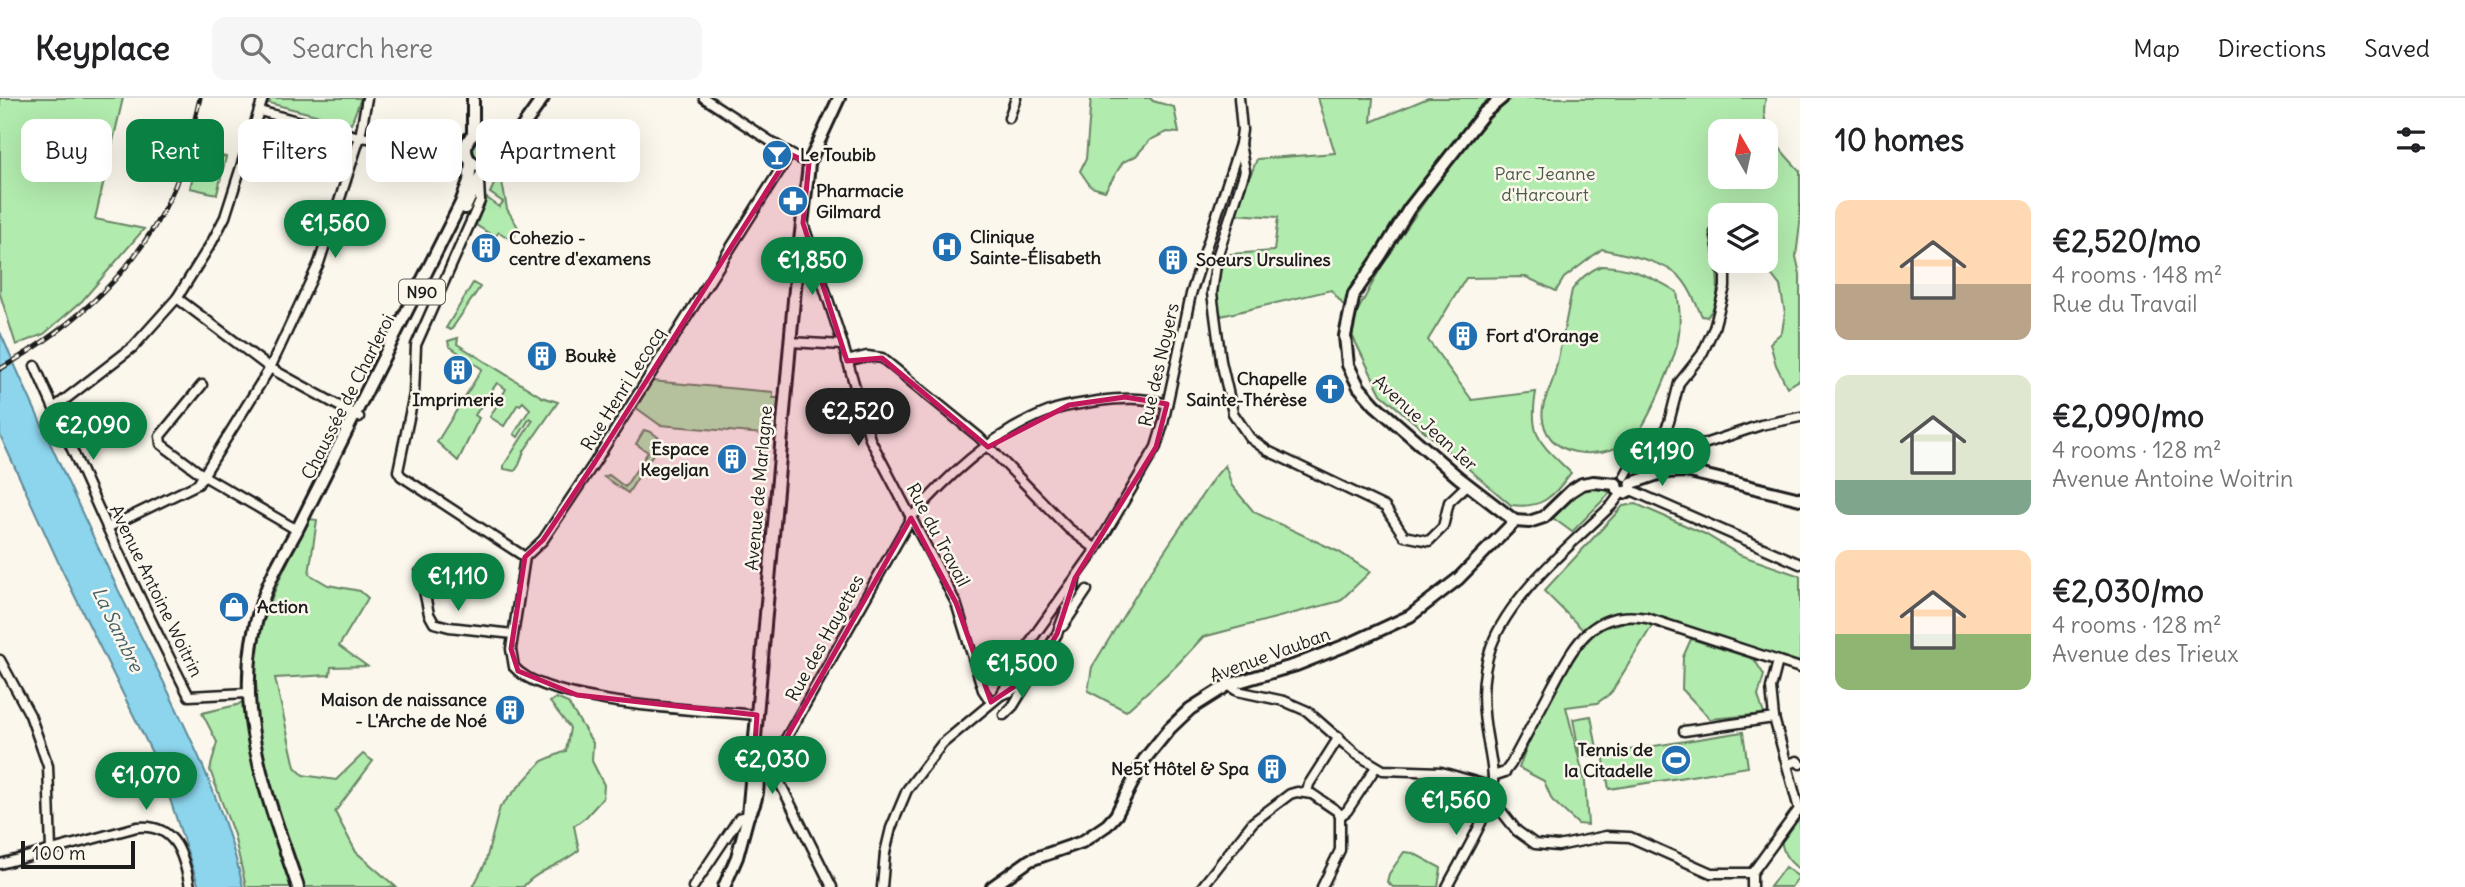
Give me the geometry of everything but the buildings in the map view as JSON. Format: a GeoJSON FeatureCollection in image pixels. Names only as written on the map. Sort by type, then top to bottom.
{"type":"FeatureCollection","features":[{"type":"Feature","properties":{"kind":"main road","name":"N90"},"geometry":{"type":"LineString","coordinates":[[526,119],[543,98]]}},
{"type":"Feature","properties":{"kind":"main road","name":"Avenue de Marlagne"},"geometry":{"type":"LineString","coordinates":[[724,887],[737,857],[755,799],[757,715],[790,342],[809,163],[839,98]]}},
{"type":"Feature","properties":{"kind":"main road","name":"Avenue Jean Ier"},"geometry":{"type":"LineString","coordinates":[[1502,98],[1484,113],[1409,209],[1354,294],[1345,336],[1348,365],[1361,390],[1467,485],[1515,521]]}},
{"type":"Feature","properties":{"kind":"main road"},"geometry":{"type":"LineString","coordinates":[[473,103],[483,119]]}},
{"type":"Feature","properties":{"kind":"main road"},"geometry":{"type":"LineString","coordinates":[[473,103],[472,135],[466,150],[471,162],[476,164]]}},
{"type":"Feature","properties":{"kind":"main road","name":"N90"},"geometry":{"type":"LineString","coordinates":[[472,135],[476,135]]}},
{"type":"Feature","properties":{"kind":"main road","name":"Chaussée de Charleroi"},"geometry":{"type":"LineString","coordinates":[[356,416],[466,192],[471,162]]}},
{"type":"Feature","properties":{"kind":"main road","name":"Chaussée de Charleroi"},"geometry":{"type":"LineString","coordinates":[[298,887],[258,764],[247,693],[251,647],[258,615],[274,572],[479,182]]}},
{"type":"Feature","properties":{"kind":"main road"},"geometry":{"type":"LineString","coordinates":[[1515,521],[1529,522],[1544,517],[1574,488],[1582,484],[1593,482],[1625,485],[1660,473],[1686,471],[1800,499]]}},
{"type":"Feature","properties":{"kind":"main road","name":"Avenue Vauban"},"geometry":{"type":"LineString","coordinates":[[992,887],[1030,860],[1082,842],[1107,825],[1116,815],[1144,760],[1170,728],[1190,709],[1228,685],[1296,665],[1354,642],[1410,615],[1458,579],[1515,521]]}},
{"type":"Feature","properties":{"kind":"street"},"geometry":{"type":"LineString","coordinates":[[54,408],[133,347],[177,298],[225,218],[263,98]]}},
{"type":"Feature","properties":{"kind":"street"},"geometry":{"type":"LineString","coordinates":[[107,528],[198,484],[270,368],[319,262],[360,137],[367,98]]}},
{"type":"Feature","properties":{"kind":"street"},"geometry":{"type":"LineString","coordinates":[[705,98],[790,154],[809,163]]}},
{"type":"Feature","properties":{"kind":"street"},"geometry":{"type":"LineString","coordinates":[[1009,118],[1016,98]]}},
{"type":"Feature","properties":{"kind":"street"},"geometry":{"type":"LineString","coordinates":[[1239,98],[1242,130],[1240,144],[1245,171],[1217,257],[1212,293],[1221,361],[1233,414],[1250,438],[1268,451],[1385,507],[1404,536],[1429,541],[1443,527],[1449,502],[1467,485]]}},
{"type":"Feature","properties":{"kind":"street"},"geometry":{"type":"LineString","coordinates":[[259,111],[360,137],[466,150]]}},
{"type":"Feature","properties":{"kind":"street","name":"Rue des Noyers"},"geometry":{"type":"LineString","coordinates":[[1001,695],[1034,636],[1096,549],[1156,447],[1191,294],[1240,144]]}},
{"type":"Feature","properties":{"kind":"street","name":"Rue Henri Lecocq"},"geometry":{"type":"LineString","coordinates":[[525,557],[543,540],[563,511],[790,154]]}},
{"type":"Feature","properties":{"kind":"street"},"geometry":{"type":"LineString","coordinates":[[479,182],[480,201],[416,345],[415,394],[398,471],[401,476],[525,557],[511,649],[513,667],[527,678],[577,695],[613,701],[757,715]]}},
{"type":"Feature","properties":{"kind":"street","name":"Rue du Travail"},"geometry":{"type":"LineString","coordinates":[[803,223],[870,439],[956,603],[983,690],[991,702]]}},
{"type":"Feature","properties":{"kind":"street"},"geometry":{"type":"LineString","coordinates":[[1447,887],[1491,798],[1493,776],[1482,695],[1488,659],[1496,634],[1519,597],[1612,505],[1625,485],[1629,466],[1658,445],[1669,422],[1679,383],[1702,354],[1714,328],[1725,287],[1725,273]]}},
{"type":"Feature","properties":{"kind":"street"},"geometry":{"type":"LineString","coordinates":[[177,298],[270,368],[356,416]]}},
{"type":"Feature","properties":{"kind":"street"},"geometry":{"type":"LineString","coordinates":[[790,342],[843,345]]}},
{"type":"Feature","properties":{"kind":"street"},"geometry":{"type":"LineString","coordinates":[[848,361],[867,356],[882,358],[937,401],[988,447],[1068,528],[1096,549]]}},
{"type":"Feature","properties":{"kind":"street","name":"Avenue Antoine Woitrin"},"geometry":{"type":"LineString","coordinates":[[35,366],[152,625],[189,696],[247,693]]}},
{"type":"Feature","properties":{"kind":"street"},"geometry":{"type":"LineString","coordinates":[[202,385],[160,436],[161,444],[204,476],[297,530]]}},
{"type":"Feature","properties":{"kind":"street","name":"Rue des Hayettes"},"geometry":{"type":"LineString","coordinates":[[771,765],[911,518],[932,494],[988,447],[1017,427],[1049,412],[1069,405],[1125,397],[1167,404]]}},
{"type":"Feature","properties":{"kind":"street"},"geometry":{"type":"LineString","coordinates":[[1640,458],[1677,453],[1760,425],[1800,417]]}},
{"type":"Feature","properties":{"kind":"street"},"geometry":{"type":"LineString","coordinates":[[1625,485],[1800,564]]}},
{"type":"Feature","properties":{"kind":"street"},"geometry":{"type":"LineString","coordinates":[[420,572],[429,614],[434,623],[513,634]]}},
{"type":"Feature","properties":{"kind":"street","name":"Rue des Noyers"},"geometry":{"type":"LineString","coordinates":[[1057,634],[1074,589],[1075,578]]}},
{"type":"Feature","properties":{"kind":"street","name":"Rue des Noyers"},"geometry":{"type":"LineString","coordinates":[[1003,715],[1013,706],[1087,590]]}},
{"type":"Feature","properties":{"kind":"street"},"geometry":{"type":"LineString","coordinates":[[1493,776],[1505,772],[1511,764],[1573,647],[1591,628],[1606,620],[1630,616],[1647,618],[1800,668]]}},
{"type":"Feature","properties":{"kind":"street"},"geometry":{"type":"LineString","coordinates":[[0,660],[30,715],[48,766],[51,850]]}},
{"type":"Feature","properties":{"kind":"street"},"geometry":{"type":"LineString","coordinates":[[1752,887],[1752,873],[1799,809],[1774,718],[1771,688],[1779,661]]}},
{"type":"Feature","properties":{"kind":"street","name":"Rue des Noyers"},"geometry":{"type":"LineString","coordinates":[[882,887],[884,853],[891,828],[906,790],[920,769],[942,744],[991,702],[1010,692],[1033,674]]}},
{"type":"Feature","properties":{"kind":"street"},"geometry":{"type":"LineString","coordinates":[[1228,685],[1237,691],[1301,707],[1315,715],[1356,754],[1383,770],[1441,772],[1493,787]]}},
{"type":"Feature","properties":{"kind":"street"},"geometry":{"type":"LineString","coordinates":[[1684,731],[1774,718]]}},
{"type":"Feature","properties":{"kind":"street"},"geometry":{"type":"LineString","coordinates":[[1307,792],[1309,784],[1339,737]]}},
{"type":"Feature","properties":{"kind":"street"},"geometry":{"type":"LineString","coordinates":[[1788,764],[1797,761],[1800,764]]}},
{"type":"Feature","properties":{"kind":"street"},"geometry":{"type":"LineString","coordinates":[[755,766],[771,765],[832,887]]}},
{"type":"Feature","properties":{"kind":"street"},"geometry":{"type":"LineString","coordinates":[[755,766],[776,775]]}},
{"type":"Feature","properties":{"kind":"street"},"geometry":{"type":"LineString","coordinates":[[1340,816],[1347,811],[1376,767]]}},
{"type":"Feature","properties":{"kind":"street"},"geometry":{"type":"LineString","coordinates":[[1202,887],[1252,822],[1290,794],[1307,792],[1337,811],[1340,816],[1340,850],[1322,887]]}},
{"type":"Feature","properties":{"kind":"street"},"geometry":{"type":"LineString","coordinates":[[1491,798],[1517,831],[1535,844],[1558,846],[1606,836],[1630,837],[1710,873],[1752,873]]}},
{"type":"Feature","properties":{"kind":"street"},"geometry":{"type":"LineString","coordinates":[[693,887],[739,818],[748,816]]}},
{"type":"Feature","properties":{"kind":"street"},"geometry":{"type":"LineString","coordinates":[[0,864],[137,827],[152,826],[166,832],[180,848],[190,887]]}},
{"type":"Feature","properties":{"kind":"highlighted area"},"geometry":{"type":"Polygon","coordinates":[[[790,154],[809,163],[803,223],[847,361],[882,358],[988,447],[1069,405],[1125,397],[1167,404],[1156,447],[1075,578],[1057,634],[1033,674],[991,702],[956,603],[911,518],[771,765],[757,766],[754,756],[757,715],[577,695],[518,671],[511,649],[525,557],[543,540],[595,462],[790,154]]]}},
{"type":"Feature","properties":{"kind":"green space"},"geometry":{"type":"Polygon","coordinates":[[[0,98],[123,98],[112,146],[112,119],[21,119],[21,182],[104,182],[95,219],[144,229],[82,301],[44,334],[16,345],[0,294],[0,98]]]}},
{"type":"Feature","properties":{"kind":"green space"},"geometry":{"type":"Polygon","coordinates":[[[270,98],[361,98],[352,121],[352,119],[331,119],[269,103],[270,98]]]}},
{"type":"Feature","properties":{"kind":"green space"},"geometry":{"type":"Polygon","coordinates":[[[1091,98],[1150,98],[1174,107],[1179,133],[1167,132],[1150,140],[1136,156],[1123,162],[1105,191],[1091,187],[1080,171],[1086,159],[1091,98]]]}},
{"type":"Feature","properties":{"kind":"green space"},"geometry":{"type":"Polygon","coordinates":[[[1318,98],[1373,98],[1371,122],[1428,98],[1490,98],[1404,210],[1345,307],[1331,290],[1221,316],[1213,283],[1230,254],[1274,251],[1278,217],[1235,214],[1257,159],[1335,153],[1318,98]]]}},
{"type":"Feature","properties":{"kind":"green space","name":"Parc Jeanne d'Harcourt"},"geometry":{"type":"Polygon","coordinates":[[[1510,98],[1766,98],[1765,119],[1708,119],[1708,189],[1778,189],[1778,146],[1800,171],[1800,223],[1796,257],[1800,274],[1800,380],[1787,387],[1776,365],[1770,343],[1782,332],[1785,313],[1780,286],[1770,273],[1778,273],[1778,203],[1708,203],[1708,273],[1717,273],[1718,288],[1713,309],[1707,317],[1702,316],[1687,286],[1672,271],[1643,259],[1602,249],[1564,278],[1556,291],[1526,277],[1466,278],[1428,340],[1472,400],[1536,392],[1534,420],[1539,438],[1571,473],[1546,500],[1531,505],[1511,505],[1381,394],[1352,335],[1357,312],[1387,256],[1448,168],[1503,102],[1510,98]]]}},
{"type":"Feature","properties":{"kind":"green space"},"geometry":{"type":"Polygon","coordinates":[[[476,142],[476,158],[472,150],[476,142]]]}},
{"type":"Feature","properties":{"kind":"green space"},"geometry":{"type":"Polygon","coordinates":[[[191,182],[220,182],[217,194],[190,188],[191,182]]]}},
{"type":"Feature","properties":{"kind":"green space"},"geometry":{"type":"Polygon","coordinates":[[[495,182],[502,182],[507,209],[518,227],[513,241],[499,232],[495,237],[476,225],[487,198],[499,207],[503,202],[490,193],[495,182]]]}},
{"type":"Feature","properties":{"kind":"green space"},"geometry":{"type":"Polygon","coordinates":[[[1601,266],[1641,274],[1677,292],[1679,334],[1660,391],[1640,430],[1623,445],[1596,453],[1581,453],[1556,444],[1548,434],[1543,410],[1556,368],[1572,290],[1585,275],[1601,266]]]}},
{"type":"Feature","properties":{"kind":"green space"},"geometry":{"type":"Polygon","coordinates":[[[473,283],[480,287],[451,330],[446,328],[473,283]]]}},
{"type":"Feature","properties":{"kind":"green space"},"geometry":{"type":"Polygon","coordinates":[[[458,338],[457,344],[542,397],[558,402],[524,451],[515,471],[504,469],[504,465],[533,420],[530,418],[518,437],[514,434],[530,409],[523,402],[518,404],[504,426],[490,417],[506,389],[497,383],[475,415],[479,418],[458,461],[437,442],[482,369],[449,346],[448,341],[458,338]]]}},
{"type":"Feature","properties":{"kind":"green space"},"geometry":{"type":"Polygon","coordinates":[[[651,381],[773,392],[773,398],[779,398],[775,435],[660,425],[635,407],[651,381]]]}},
{"type":"Feature","properties":{"kind":"green space"},"geometry":{"type":"Polygon","coordinates":[[[644,430],[662,440],[628,493],[604,477],[609,475],[625,487],[648,452],[636,444],[644,430]]]}},
{"type":"Feature","properties":{"kind":"green space"},"geometry":{"type":"Polygon","coordinates":[[[1225,465],[1232,486],[1254,512],[1339,552],[1370,572],[1340,601],[1203,637],[1176,666],[1126,711],[1088,691],[1092,667],[1147,577],[1225,465]]]}},
{"type":"Feature","properties":{"kind":"green space"},"geometry":{"type":"Polygon","coordinates":[[[1590,485],[1610,493],[1572,532],[1553,518],[1580,488],[1590,485]]]}},
{"type":"Feature","properties":{"kind":"green space"},"geometry":{"type":"Polygon","coordinates":[[[1636,504],[1705,534],[1740,555],[1800,576],[1800,663],[1639,612],[1611,614],[1595,620],[1583,630],[1544,591],[1623,506],[1636,504]]]}},
{"type":"Feature","properties":{"kind":"green space"},"geometry":{"type":"Polygon","coordinates":[[[310,519],[317,520],[309,574],[328,585],[360,591],[368,598],[339,646],[367,666],[331,667],[330,675],[275,678],[295,767],[303,775],[336,780],[363,754],[373,761],[335,812],[356,852],[396,887],[246,887],[234,835],[210,770],[217,742],[202,713],[237,705],[257,693],[255,660],[263,624],[284,569],[310,519]]]}},
{"type":"Feature","properties":{"kind":"green space"},"geometry":{"type":"Polygon","coordinates":[[[1634,622],[1653,624],[1611,693],[1597,703],[1566,707],[1585,782],[1588,825],[1578,824],[1552,800],[1544,781],[1519,768],[1553,692],[1578,653],[1590,638],[1602,629],[1634,622]]]}},
{"type":"Feature","properties":{"kind":"green space"},"geometry":{"type":"Polygon","coordinates":[[[1691,639],[1754,659],[1764,675],[1758,696],[1764,714],[1710,719],[1682,689],[1683,657],[1691,639]]]}},
{"type":"Feature","properties":{"kind":"green space"},"geometry":{"type":"Polygon","coordinates":[[[556,698],[568,703],[593,743],[592,761],[604,785],[603,798],[574,826],[579,850],[572,855],[535,876],[523,887],[473,887],[485,864],[500,807],[542,761],[566,751],[570,728],[550,702],[556,698]]]}},
{"type":"Feature","properties":{"kind":"green space","name":"Tennis de la Citadelle"},"geometry":{"type":"Polygon","coordinates":[[[1591,716],[1598,754],[1580,757],[1573,719],[1591,716]]]}},
{"type":"Feature","properties":{"kind":"green space","name":"Tennis de la Citadelle"},"geometry":{"type":"Polygon","coordinates":[[[1743,732],[1748,767],[1609,789],[1603,754],[1743,732]]]}},
{"type":"Feature","properties":{"kind":"green space"},"geometry":{"type":"Polygon","coordinates":[[[1800,814],[1800,870],[1786,856],[1781,837],[1800,814]]]}},
{"type":"Feature","properties":{"kind":"green space"},"geometry":{"type":"Polygon","coordinates":[[[1404,852],[1413,853],[1441,868],[1438,887],[1393,887],[1387,882],[1389,874],[1404,852]]]}},
{"type":"Feature","properties":{"kind":"green space"},"geometry":{"type":"Polygon","coordinates":[[[1785,867],[1799,877],[1791,887],[1770,887],[1785,867]]]}},
{"type":"Feature","properties":{"kind":"water","name":"La Sambre"},"geometry":{"type":"Polygon","coordinates":[[[0,332],[96,543],[194,746],[222,815],[243,887],[199,887],[160,769],[61,568],[0,435],[0,332]]]}},
{"type":"Feature","properties":{"kind":"railway"},"geometry":{"type":"LineString","coordinates":[[0,369],[80,314],[124,269],[144,243],[175,186],[200,98]]}},
{"type":"Feature","properties":{"kind":"place","name":"Le Toubib"},"geometry":{"type":"Point","coordinates":[777,155]}},
{"type":"Feature","properties":{"kind":"place","name":"Pharmacie Gilmard"},"geometry":{"type":"Point","coordinates":[793,201]}},
{"type":"Feature","properties":{"kind":"place","name":"Clinique Sainte-Élisabeth"},"geometry":{"type":"Point","coordinates":[947,247]}},
{"type":"Feature","properties":{"kind":"place","name":"Cohezio - centre d'examens"},"geometry":{"type":"Point","coordinates":[486,248]}},
{"type":"Feature","properties":{"kind":"place","name":"Soeurs Ursulines"},"geometry":{"type":"Point","coordinates":[1173,260]}},
{"type":"Feature","properties":{"kind":"place","name":"Fort d'Orange"},"geometry":{"type":"Point","coordinates":[1463,336]}},
{"type":"Feature","properties":{"kind":"place","name":"Boukè"},"geometry":{"type":"Point","coordinates":[542,356]}},
{"type":"Feature","properties":{"kind":"place","name":"Imprimerie"},"geometry":{"type":"Point","coordinates":[458,370]}},
{"type":"Feature","properties":{"kind":"place","name":"Chapelle Sainte-Thérèse"},"geometry":{"type":"Point","coordinates":[1330,389]}},
{"type":"Feature","properties":{"kind":"place","name":"Espace Kegeljan"},"geometry":{"type":"Point","coordinates":[732,459]}},
{"type":"Feature","properties":{"kind":"place","name":"Action"},"geometry":{"type":"Point","coordinates":[234,607]}},
{"type":"Feature","properties":{"kind":"place","name":"Maison de naissance - L'Arche de Noé"},"geometry":{"type":"Point","coordinates":[510,710]}},
{"type":"Feature","properties":{"kind":"place","name":"Tennis de la Citadelle"},"geometry":{"type":"Point","coordinates":[1676,760]}},
{"type":"Feature","properties":{"kind":"place","name":"Ne5t Hôtel & Spa"},"geometry":{"type":"Point","coordinates":[1272,769]}}]}
